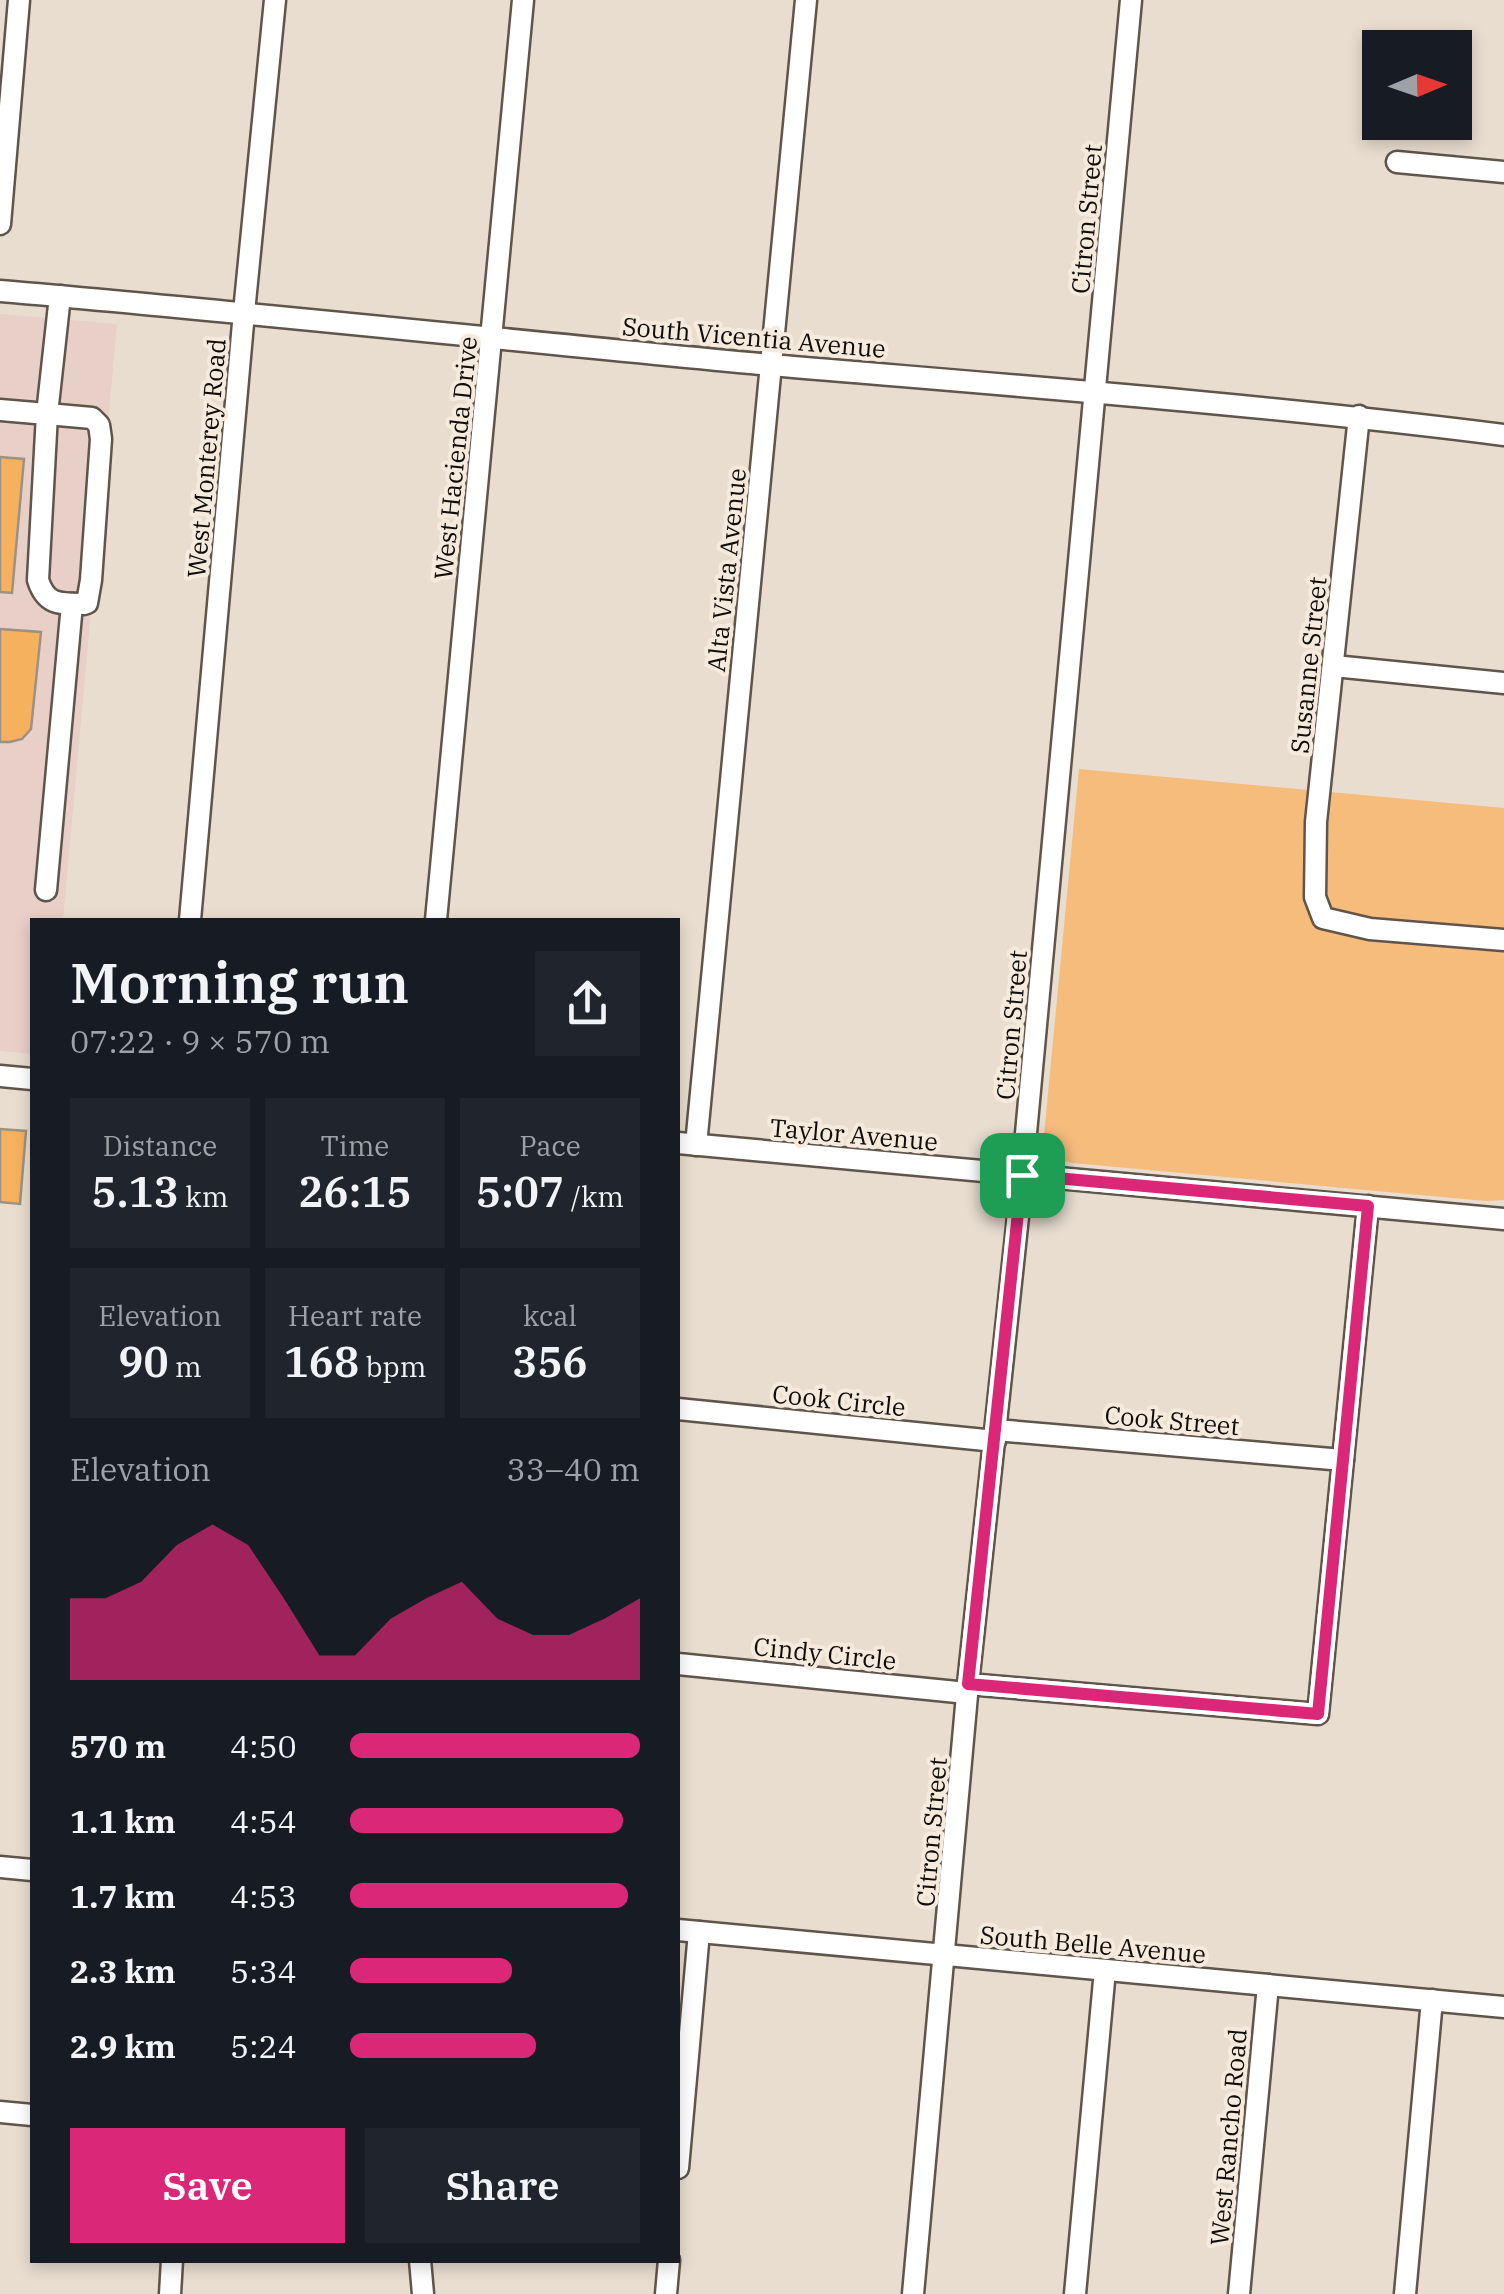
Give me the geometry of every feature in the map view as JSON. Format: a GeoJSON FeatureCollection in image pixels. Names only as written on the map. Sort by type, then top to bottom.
{"type":"FeatureCollection","features":[{"type":"Feature","properties":{"kind":"street","name":"West Monterey Road"},"geometry":{"type":"LineString","coordinates":[[190,918],[274,0]]}},
{"type":"Feature","properties":{"kind":"street","name":"West Hacienda Drive"},"geometry":{"type":"LineString","coordinates":[[436,918],[523,0]]}},
{"type":"Feature","properties":{"kind":"street","name":"Alta Vista Avenue"},"geometry":{"type":"LineString","coordinates":[[686,1144],[772,364],[806,0]]}},
{"type":"Feature","properties":{"kind":"street","name":"Citron Street"},"geometry":{"type":"LineString","coordinates":[[914,2294],[968,1689],[1022,1175],[1132,0]]}},
{"type":"Feature","properties":{"kind":"street"},"geometry":{"type":"LineString","coordinates":[[0,224],[12,14]]}},
{"type":"Feature","properties":{"kind":"street"},"geometry":{"type":"LineString","coordinates":[[1397,162],[1504,172]]}},
{"type":"Feature","properties":{"kind":"street","name":"South Vicentia Avenue"},"geometry":{"type":"LineString","coordinates":[[0,290],[1359,416],[1504,435]]}},
{"type":"Feature","properties":{"kind":"street"},"geometry":{"type":"LineString","coordinates":[[0,410],[47,414],[92,418],[100,425],[87,603],[55,602],[43,594],[38,580],[47,414],[60,296]]}},
{"type":"Feature","properties":{"kind":"street","name":"Susanne Street"},"geometry":{"type":"LineString","coordinates":[[1359,416],[1316,822],[1315,897],[1323,918],[1370,929],[1504,940]]}},
{"type":"Feature","properties":{"kind":"street"},"geometry":{"type":"LineString","coordinates":[[46,890],[72,604]]}},
{"type":"Feature","properties":{"kind":"street"},"geometry":{"type":"LineString","coordinates":[[1334,666],[1504,683]]}},
{"type":"Feature","properties":{"kind":"street"},"geometry":{"type":"LineString","coordinates":[[0,1076],[30,1079]]}},
{"type":"Feature","properties":{"kind":"street","name":"Taylor Avenue"},"geometry":{"type":"LineString","coordinates":[[686,1144],[1504,1219]]}},
{"type":"Feature","properties":{"kind":"street"},"geometry":{"type":"LineString","coordinates":[[1343,1460],[1368,1206]]}},
{"type":"Feature","properties":{"kind":"street","name":"Cook Circle"},"geometry":{"type":"LineString","coordinates":[[680,1409],[996,1436]]}},
{"type":"Feature","properties":{"kind":"street","name":"Cook Street"},"geometry":{"type":"LineString","coordinates":[[996,1436],[1343,1460]]}},
{"type":"Feature","properties":{"kind":"street","name":"Cindy Circle"},"geometry":{"type":"LineString","coordinates":[[680,1664],[1318,1714],[1343,1460]]}},
{"type":"Feature","properties":{"kind":"street"},"geometry":{"type":"LineString","coordinates":[[0,1867],[30,1870]]}},
{"type":"Feature","properties":{"kind":"street","name":"South Belle Avenue"},"geometry":{"type":"LineString","coordinates":[[680,1930],[1504,2007]]}},
{"type":"Feature","properties":{"kind":"street"},"geometry":{"type":"LineString","coordinates":[[680,2146],[699,1932]]}},
{"type":"Feature","properties":{"kind":"street"},"geometry":{"type":"LineString","coordinates":[[1075,2294],[1105,1970]]}},
{"type":"Feature","properties":{"kind":"street","name":"West Rancho Road"},"geometry":{"type":"LineString","coordinates":[[1238,2294],[1268,1985]]}},
{"type":"Feature","properties":{"kind":"street"},"geometry":{"type":"LineString","coordinates":[[1405,2294],[1432,2000]]}},
{"type":"Feature","properties":{"kind":"street"},"geometry":{"type":"LineString","coordinates":[[0,2112],[30,2115]]}},
{"type":"Feature","properties":{"kind":"street"},"geometry":{"type":"LineString","coordinates":[[170,2294],[172,2263]]}},
{"type":"Feature","properties":{"kind":"street"},"geometry":{"type":"LineString","coordinates":[[420,2263],[423,2294]]}},
{"type":"Feature","properties":{"kind":"street"},"geometry":{"type":"LineString","coordinates":[[666,2294],[669,2263]]}},
{"type":"Feature","properties":{"kind":"shaded area"},"geometry":{"type":"Polygon","coordinates":[[[0,314],[117,324],[63,918],[30,918],[30,1054],[0,1051],[0,314]]]}},
{"type":"Feature","properties":{"kind":"shaded area"},"geometry":{"type":"Polygon","coordinates":[[[1079,769],[1504,808],[1504,1200],[1072,1163],[1052,1157],[1043,1146],[1079,769]]]}},
{"type":"Feature","properties":{"kind":"building"},"geometry":{"type":"Polygon","coordinates":[[[0,457],[24,459],[12,593],[0,592],[0,457]]]}},
{"type":"Feature","properties":{"kind":"building"},"geometry":{"type":"Polygon","coordinates":[[[0,629],[41,632],[31,729],[22,739],[10,742],[0,742],[0,629]]]}},
{"type":"Feature","properties":{"kind":"building"},"geometry":{"type":"Polygon","coordinates":[[[0,1129],[26,1131],[20,1204],[0,1202],[0,1129]]]}},
{"type":"Feature","properties":{"kind":"route"},"geometry":{"type":"LineString","coordinates":[[1022,1175],[1368,1206],[1318,1714],[968,1684],[1022,1175]]}}]}
